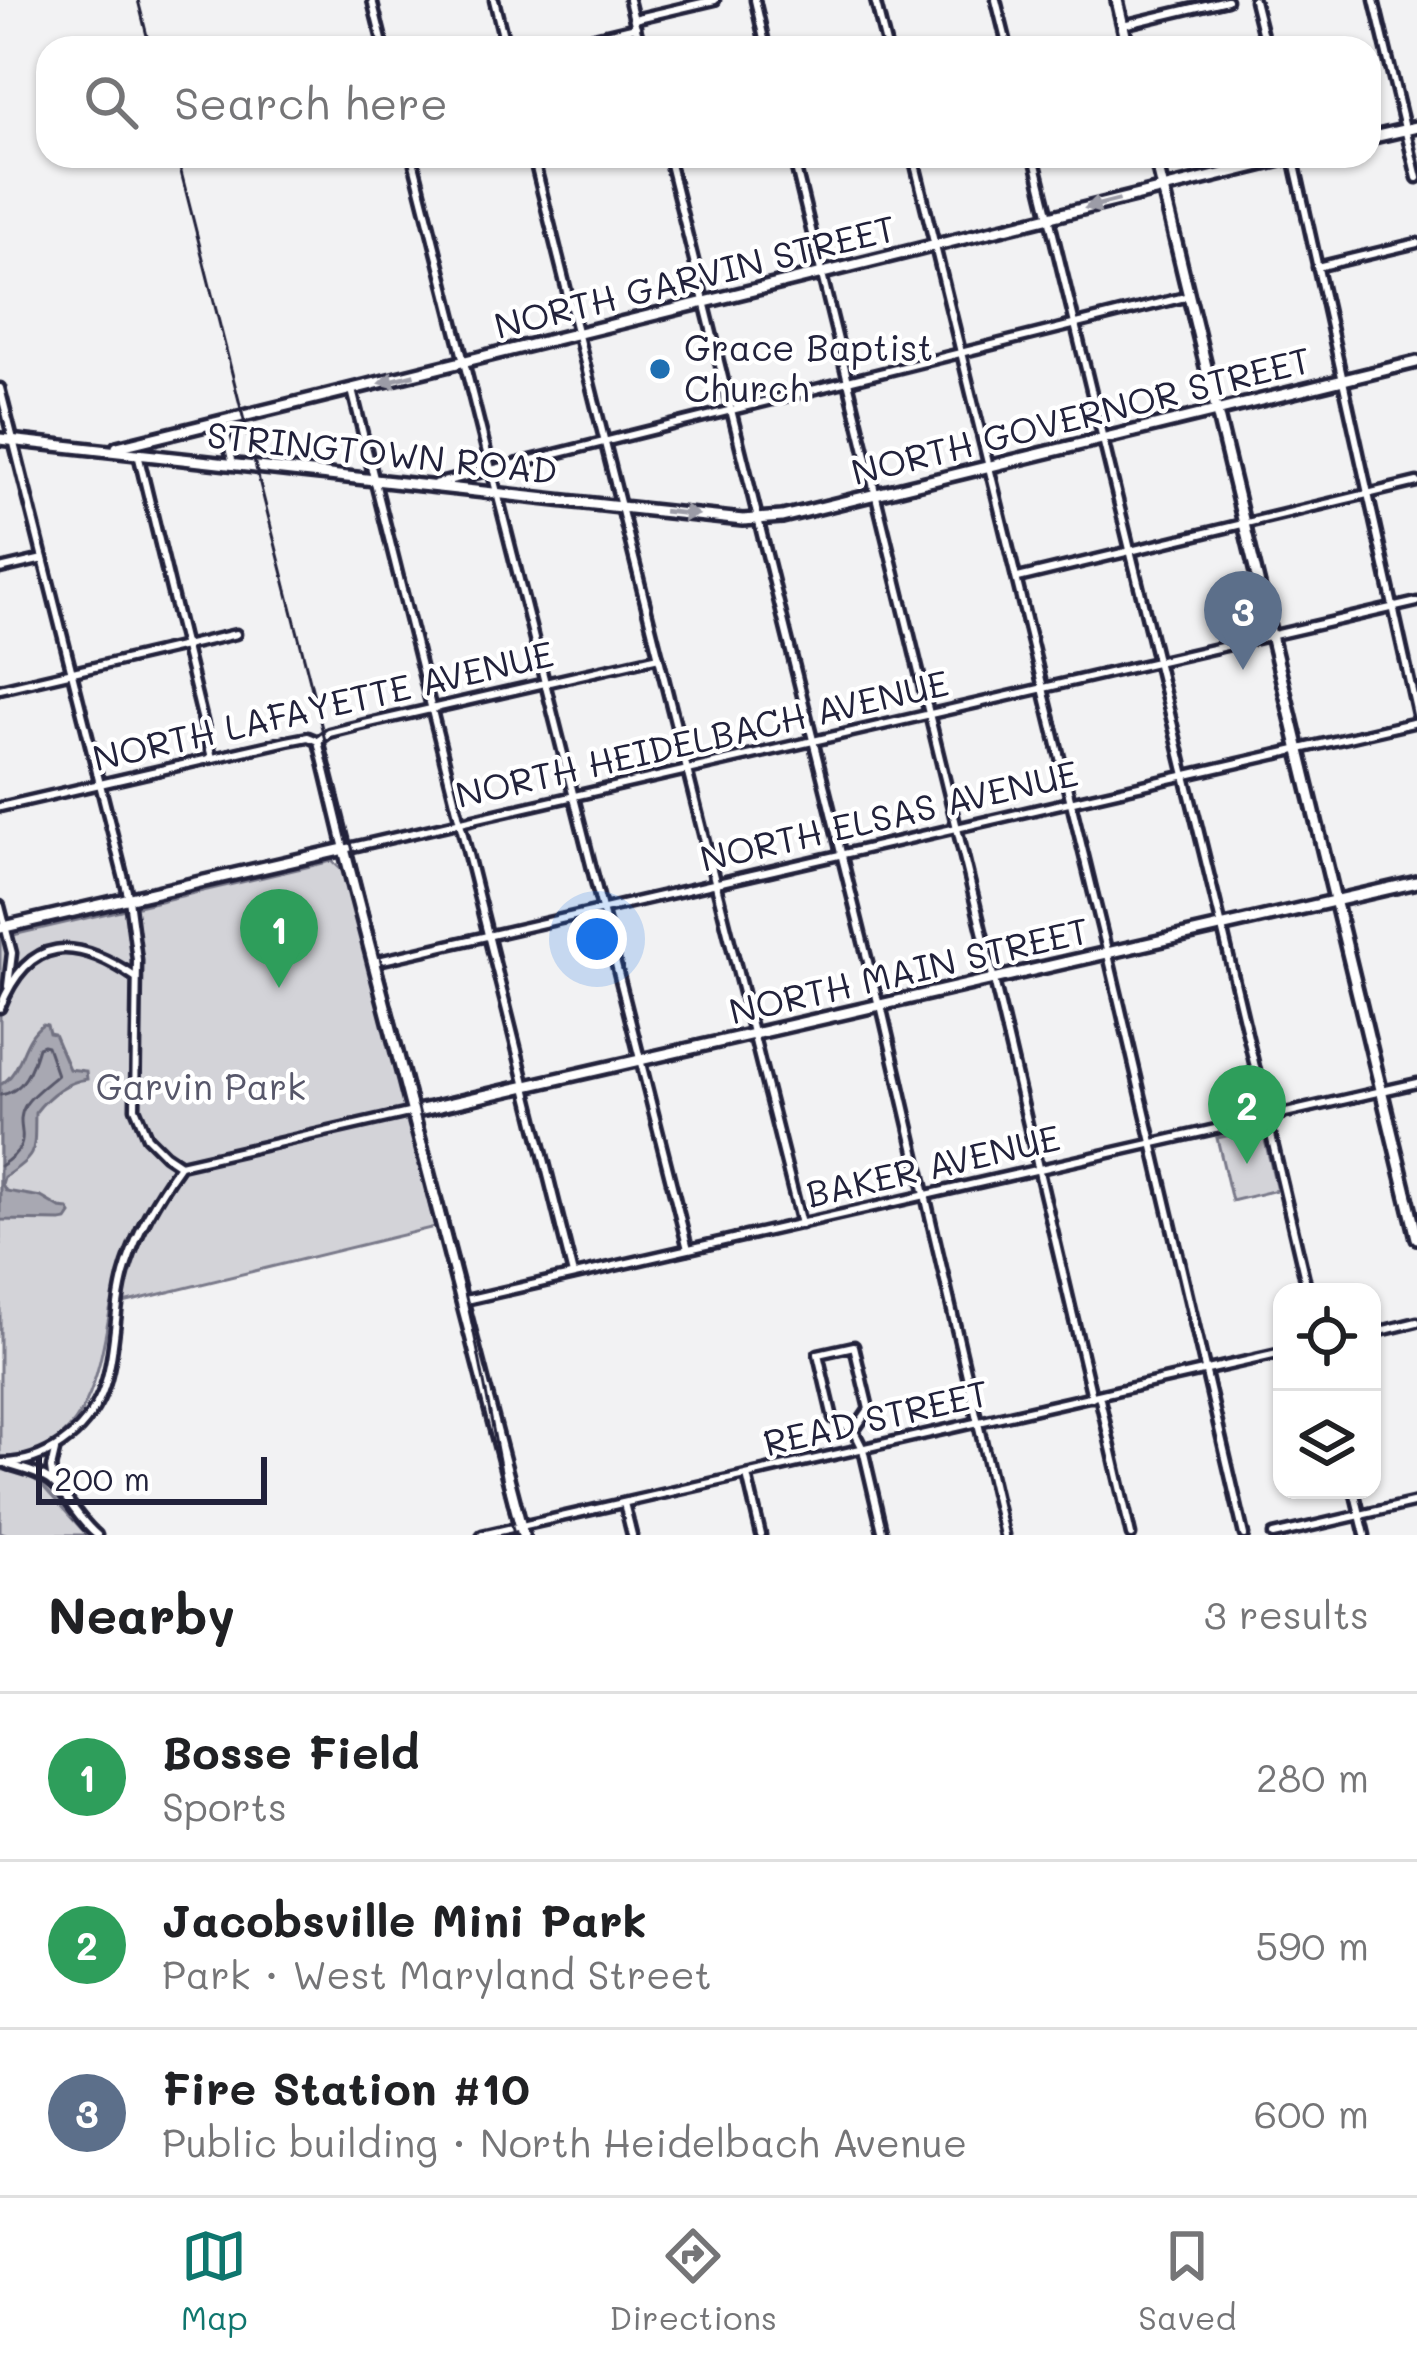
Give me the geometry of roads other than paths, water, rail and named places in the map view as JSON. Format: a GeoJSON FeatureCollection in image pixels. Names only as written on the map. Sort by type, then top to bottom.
{"type":"FeatureCollection","features":[{"type":"Feature","properties":{"kind":"main road"},"geometry":{"type":"LineString","coordinates":[[1117,0],[1125,36]]}},
{"type":"Feature","properties":{"kind":"main road"},"geometry":{"type":"LineString","coordinates":[[1381,136],[1412,128]]}},
{"type":"Feature","properties":{"kind":"main road"},"geometry":{"type":"LineString","coordinates":[[1158,168],[1412,1197],[1417,1238]]}},
{"type":"Feature","properties":{"kind":"main road","name":"NORTH GARVIN STREET"},"geometry":{"type":"LineString","coordinates":[[105,450],[1246,168]]}},
{"type":"Feature","properties":{"kind":"main road","name":"NORTH GOVERNOR STREET"},"geometry":{"type":"LineString","coordinates":[[758,520],[1417,362]]}},
{"type":"Feature","properties":{"kind":"main road","name":"STRINGTOWN ROAD"},"geometry":{"type":"LineString","coordinates":[[0,439],[758,520]]}},
{"type":"Feature","properties":{"kind":"main road"},"geometry":{"type":"LineString","coordinates":[[344,849],[522,1531]]}},
{"type":"Feature","properties":{"kind":"main road","name":"NORTH HEIDELBACH AVENUE"},"geometry":{"type":"LineString","coordinates":[[3,927],[344,849]]}},
{"type":"Feature","properties":{"kind":"main road","name":"NORTH MAIN STREET"},"geometry":{"type":"LineString","coordinates":[[413,1112],[1417,882]]}},
{"type":"Feature","properties":{"kind":"street"},"geometry":{"type":"LineString","coordinates":[[372,0],[381,36]]}},
{"type":"Feature","properties":{"kind":"street"},"geometry":{"type":"LineString","coordinates":[[494,0],[503,36]]}},
{"type":"Feature","properties":{"kind":"street"},"geometry":{"type":"LineString","coordinates":[[629,0],[638,36]]}},
{"type":"Feature","properties":{"kind":"street"},"geometry":{"type":"LineString","coordinates":[[590,36],[715,0]]}},
{"type":"Feature","properties":{"kind":"street"},"geometry":{"type":"LineString","coordinates":[[755,0],[763,36]]}},
{"type":"Feature","properties":{"kind":"street"},"geometry":{"type":"LineString","coordinates":[[875,0],[883,36]]}},
{"type":"Feature","properties":{"kind":"street"},"geometry":{"type":"LineString","coordinates":[[996,0],[1005,36]]}},
{"type":"Feature","properties":{"kind":"street"},"geometry":{"type":"LineString","coordinates":[[1123,25],[1227,0]]}},
{"type":"Feature","properties":{"kind":"street"},"geometry":{"type":"LineString","coordinates":[[1254,0],[1263,36]]}},
{"type":"Feature","properties":{"kind":"street"},"geometry":{"type":"LineString","coordinates":[[1374,0],[1412,128],[1417,178]]}},
{"type":"Feature","properties":{"kind":"street"},"geometry":{"type":"LineString","coordinates":[[415,168],[688,1249]]}},
{"type":"Feature","properties":{"kind":"street"},"geometry":{"type":"LineString","coordinates":[[536,168],[801,1223]]}},
{"type":"Feature","properties":{"kind":"street"},"geometry":{"type":"LineString","coordinates":[[671,168],[927,1195],[1004,1535]]}},
{"type":"Feature","properties":{"kind":"street"},"geometry":{"type":"LineString","coordinates":[[796,168],[1131,1535]]}},
{"type":"Feature","properties":{"kind":"street"},"geometry":{"type":"LineString","coordinates":[[916,168],[1244,1535]]}},
{"type":"Feature","properties":{"kind":"street"},"geometry":{"type":"LineString","coordinates":[[1037,168],[1306,1283]]}},
{"type":"Feature","properties":{"kind":"street"},"geometry":{"type":"LineString","coordinates":[[1296,168],[1417,718]]}},
{"type":"Feature","properties":{"kind":"street"},"geometry":{"type":"LineString","coordinates":[[1317,267],[1417,243]]}},
{"type":"Feature","properties":{"kind":"street"},"geometry":{"type":"LineString","coordinates":[[430,485],[1189,296]]}},
{"type":"Feature","properties":{"kind":"street"},"geometry":{"type":"LineString","coordinates":[[0,388],[129,899],[136,942],[135,1108],[147,1137],[180,1165]]}},
{"type":"Feature","properties":{"kind":"street"},"geometry":{"type":"LineString","coordinates":[[352,390],[573,1276]]}},
{"type":"Feature","properties":{"kind":"street"},"geometry":{"type":"LineString","coordinates":[[223,422],[232,464]]}},
{"type":"Feature","properties":{"kind":"street"},"geometry":{"type":"LineString","coordinates":[[137,454],[212,758]]}},
{"type":"Feature","properties":{"kind":"street"},"geometry":{"type":"LineString","coordinates":[[1016,578],[1417,482]]}},
{"type":"Feature","properties":{"kind":"street"},"geometry":{"type":"LineString","coordinates":[[0,568],[43,559]]}},
{"type":"Feature","properties":{"kind":"street","name":"NORTH HEIDELBACH AVENUE"},"geometry":{"type":"LineString","coordinates":[[344,849],[1417,602]]}},
{"type":"Feature","properties":{"kind":"street"},"geometry":{"type":"LineString","coordinates":[[0,689],[236,634]]}},
{"type":"Feature","properties":{"kind":"street","name":"NORTH LAFAYETTE AVENUE"},"geometry":{"type":"LineString","coordinates":[[0,807],[308,737],[318,741],[329,733],[659,657]]}},
{"type":"Feature","properties":{"kind":"street","name":"NORTH ELSAS AVENUE"},"geometry":{"type":"LineString","coordinates":[[374,962],[1299,750],[1417,718]]}},
{"type":"Feature","properties":{"kind":"street"},"geometry":{"type":"LineString","coordinates":[[318,741],[344,849]]}},
{"type":"Feature","properties":{"kind":"street"},"geometry":{"type":"LineString","coordinates":[[0,906],[12,953],[0,1008]]}},
{"type":"Feature","properties":{"kind":"street"},"geometry":{"type":"LineString","coordinates":[[5,995],[34,959],[67,947],[84,950],[137,978]]}},
{"type":"Feature","properties":{"kind":"street"},"geometry":{"type":"LineString","coordinates":[[12,953],[34,959]]}},
{"type":"Feature","properties":{"kind":"street","name":"BAKER AVENUE"},"geometry":{"type":"LineString","coordinates":[[461,1301],[1417,1083]]}},
{"type":"Feature","properties":{"kind":"street"},"geometry":{"type":"LineString","coordinates":[[4,1464],[57,1448],[77,1430],[101,1394],[126,1266],[140,1232],[180,1165],[413,1112]]}},
{"type":"Feature","properties":{"kind":"street"},"geometry":{"type":"LineString","coordinates":[[1381,1331],[1417,1322]]}},
{"type":"Feature","properties":{"kind":"street"},"geometry":{"type":"LineString","coordinates":[[854,1431],[868,1409],[854,1346],[818,1354],[833,1418],[854,1431],[863,1450],[883,1535]]}},
{"type":"Feature","properties":{"kind":"street","name":"READ STREET"},"geometry":{"type":"LineString","coordinates":[[482,1535],[522,1531],[624,1503],[1273,1355]]}},
{"type":"Feature","properties":{"kind":"street"},"geometry":{"type":"LineString","coordinates":[[53,1483],[51,1468],[57,1448]]}},
{"type":"Feature","properties":{"kind":"street"},"geometry":{"type":"LineString","coordinates":[[4,1464],[53,1483],[97,1535]]}},
{"type":"Feature","properties":{"kind":"street"},"geometry":{"type":"LineString","coordinates":[[747,1475],[761,1535]]}},
{"type":"Feature","properties":{"kind":"street"},"geometry":{"type":"LineString","coordinates":[[1356,1499],[1365,1535]]}},
{"type":"Feature","properties":{"kind":"street"},"geometry":{"type":"LineString","coordinates":[[1273,1535],[1417,1502]]}},
{"type":"Feature","properties":{"kind":"street"},"geometry":{"type":"LineString","coordinates":[[624,1503],[632,1535]]}},
{"type":"Feature","properties":{"kind":"water"},"geometry":{"type":"Polygon","coordinates":[[[43,1024],[54,1034],[69,1069],[86,1071],[87,1079],[58,1091],[35,1113],[32,1151],[2,1184],[6,1191],[41,1197],[71,1214],[61,1221],[0,1220],[0,1085],[14,1072],[30,1038],[43,1024]]]}},
{"type":"Feature","properties":{"kind":"railway"},"geometry":{"type":"LineString","coordinates":[[138,0],[147,36]]}},
{"type":"Feature","properties":{"kind":"railway"},"geometry":{"type":"LineString","coordinates":[[180,168],[464,1289],[514,1535]]}},
{"type":"Feature","properties":{"kind":"place","name":"Grace Baptist Church"},"geometry":{"type":"Point","coordinates":[660,369]}},
{"type":"Feature","properties":{"kind":"place","name":"Fire Station #10"},"geometry":{"type":"Point","coordinates":[1243,670]}},
{"type":"Feature","properties":{"kind":"place","name":"Bosse Field"},"geometry":{"type":"Point","coordinates":[279,988]}},
{"type":"Feature","properties":{"kind":"place","name":"Jacobsville Mini Park"},"geometry":{"type":"Point","coordinates":[1247,1164]}},
{"type":"Feature","properties":{"kind":"park label","name":"Garvin Park"},"geometry":{"type":"Point","coordinates":[201,1087]}}]}
